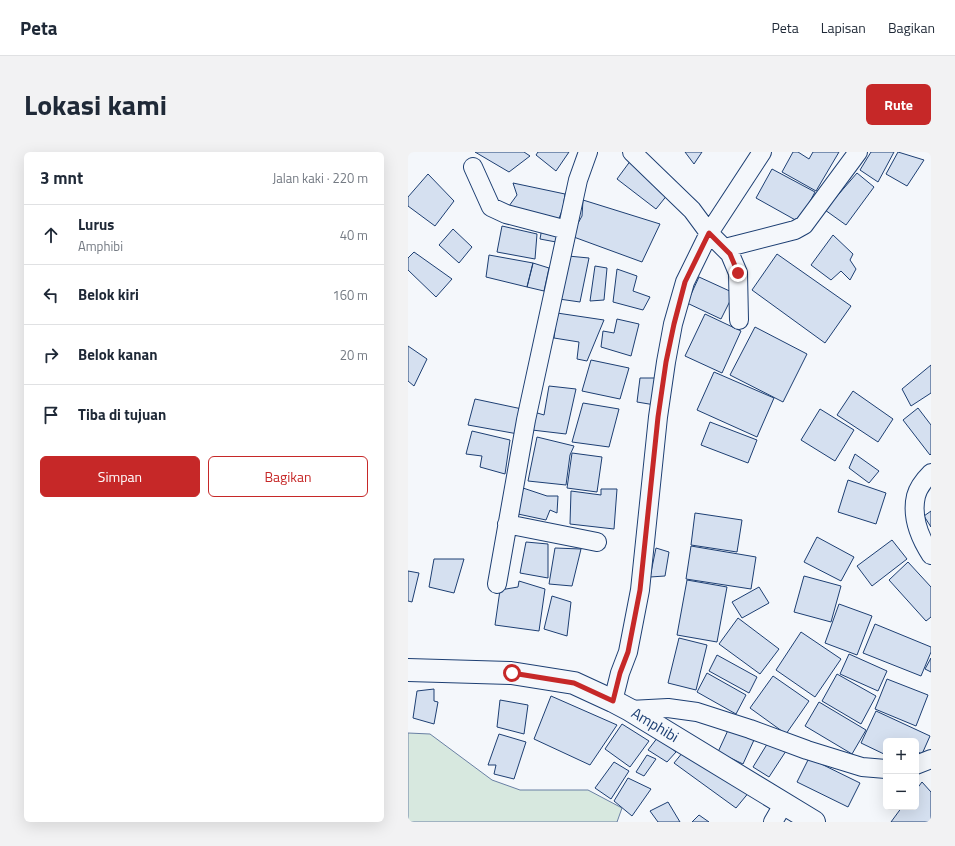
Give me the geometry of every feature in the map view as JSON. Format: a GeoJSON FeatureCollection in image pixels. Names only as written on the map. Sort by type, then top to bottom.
{"type":"FeatureCollection","features":[{"type":"Feature","properties":{"kind":"main road","name":"Amphibi"},"geometry":{"type":"LineString","coordinates":[[408,670],[512,673],[574,683],[622,705],[814,822]]}},
{"type":"Feature","properties":{"kind":"street"},"geometry":{"type":"LineString","coordinates":[[497,584],[526,420],[578,180],[588,152]]}},
{"type":"Feature","properties":{"kind":"street"},"geometry":{"type":"LineString","coordinates":[[632,152],[692,210],[709,233],[730,254],[738,273],[739,320]]}},
{"type":"Feature","properties":{"kind":"street"},"geometry":{"type":"LineString","coordinates":[[762,152],[709,233],[685,282],[674,324],[666,362],[658,417],[640,590],[628,652],[620,673],[622,705],[668,708],[697,712],[750,729],[807,750],[862,767],[883,769]]}},
{"type":"Feature","properties":{"kind":"street"},"geometry":{"type":"LineString","coordinates":[[725,248],[796,230],[804,225],[858,152]]}},
{"type":"Feature","properties":{"kind":"street"},"geometry":{"type":"LineString","coordinates":[[473,167],[491,206],[497,211],[567,230]]}},
{"type":"Feature","properties":{"kind":"street"},"geometry":{"type":"LineString","coordinates":[[931,473],[924,481],[916,495],[914,515],[918,529],[931,555]]}},
{"type":"Feature","properties":{"kind":"street"},"geometry":{"type":"LineString","coordinates":[[507,524],[597,542]]}},
{"type":"Feature","properties":{"kind":"street"},"geometry":{"type":"LineString","coordinates":[[919,764],[931,759]]}},
{"type":"Feature","properties":{"kind":"street"},"geometry":{"type":"LineString","coordinates":[[773,822],[784,804]]}},
{"type":"Feature","properties":{"kind":"shaded area"},"geometry":{"type":"Polygon","coordinates":[[[408,733],[430,734],[492,780],[520,790],[588,790],[622,808],[617,822],[408,822],[408,733]]]}},
{"type":"Feature","properties":{"kind":"building"},"geometry":{"type":"Polygon","coordinates":[[[475,152],[524,152],[530,156],[509,172],[475,152]]]}},
{"type":"Feature","properties":{"kind":"building"},"geometry":{"type":"Polygon","coordinates":[[[538,152],[569,152],[556,171],[536,155],[538,152]]]}},
{"type":"Feature","properties":{"kind":"building"},"geometry":{"type":"Polygon","coordinates":[[[685,152],[702,152],[694,164],[685,152]]]}},
{"type":"Feature","properties":{"kind":"building"},"geometry":{"type":"Polygon","coordinates":[[[793,152],[798,152],[809,159],[813,152],[839,152],[816,191],[782,172],[793,152]]]}},
{"type":"Feature","properties":{"kind":"building"},"geometry":{"type":"Polygon","coordinates":[[[871,152],[894,152],[878,182],[860,170],[871,152]]]}},
{"type":"Feature","properties":{"kind":"building"},"geometry":{"type":"Polygon","coordinates":[[[898,152],[924,160],[907,186],[886,174],[898,152]]]}},
{"type":"Feature","properties":{"kind":"building"},"geometry":{"type":"Polygon","coordinates":[[[631,160],[668,194],[656,209],[617,179],[631,160]]]}},
{"type":"Feature","properties":{"kind":"building"},"geometry":{"type":"Polygon","coordinates":[[[772,169],[815,192],[799,222],[756,198],[772,169]]]}},
{"type":"Feature","properties":{"kind":"building"},"geometry":{"type":"Polygon","coordinates":[[[857,173],[874,187],[846,225],[825,210],[857,173]]]}},
{"type":"Feature","properties":{"kind":"building"},"geometry":{"type":"Polygon","coordinates":[[[428,174],[454,201],[435,226],[408,206],[408,197],[428,174]]]}},
{"type":"Feature","properties":{"kind":"building"},"geometry":{"type":"Polygon","coordinates":[[[513,183],[565,194],[563,208],[558,221],[509,206],[517,195],[513,183]]]}},
{"type":"Feature","properties":{"kind":"building"},"geometry":{"type":"Polygon","coordinates":[[[583,200],[660,224],[642,262],[571,236],[582,216],[583,200]]]}},
{"type":"Feature","properties":{"kind":"building"},"geometry":{"type":"Polygon","coordinates":[[[502,226],[537,234],[535,259],[497,252],[502,226]]]}},
{"type":"Feature","properties":{"kind":"building"},"geometry":{"type":"Polygon","coordinates":[[[542,228],[557,231],[556,242],[540,239],[542,228]]]}},
{"type":"Feature","properties":{"kind":"building"},"geometry":{"type":"Polygon","coordinates":[[[453,229],[472,247],[459,263],[439,245],[453,229]]]}},
{"type":"Feature","properties":{"kind":"building"},"geometry":{"type":"Polygon","coordinates":[[[833,235],[853,254],[850,260],[856,269],[850,280],[841,271],[831,280],[811,265],[833,235]]]}},
{"type":"Feature","properties":{"kind":"building"},"geometry":{"type":"Polygon","coordinates":[[[414,252],[452,279],[436,297],[408,270],[408,258],[414,252]]]}},
{"type":"Feature","properties":{"kind":"building"},"geometry":{"type":"Polygon","coordinates":[[[777,254],[851,306],[825,343],[752,290],[777,254]]]}},
{"type":"Feature","properties":{"kind":"building"},"geometry":{"type":"Polygon","coordinates":[[[489,255],[533,263],[527,287],[486,277],[489,255]]]}},
{"type":"Feature","properties":{"kind":"building"},"geometry":{"type":"Polygon","coordinates":[[[568,256],[589,258],[580,302],[559,299],[568,256]]]}},
{"type":"Feature","properties":{"kind":"building"},"geometry":{"type":"Polygon","coordinates":[[[533,263],[549,268],[544,291],[527,287],[533,263]]]}},
{"type":"Feature","properties":{"kind":"building"},"geometry":{"type":"Polygon","coordinates":[[[595,266],[607,268],[604,300],[590,301],[595,266]]]}},
{"type":"Feature","properties":{"kind":"building"},"geometry":{"type":"Polygon","coordinates":[[[617,269],[637,276],[633,291],[650,297],[643,310],[613,302],[617,269]]]}},
{"type":"Feature","properties":{"kind":"building"},"geometry":{"type":"Polygon","coordinates":[[[699,277],[734,293],[721,319],[687,303],[699,277]]]}},
{"type":"Feature","properties":{"kind":"building"},"geometry":{"type":"Polygon","coordinates":[[[557,313],[604,320],[587,361],[577,359],[579,342],[554,338],[557,313]]]}},
{"type":"Feature","properties":{"kind":"building"},"geometry":{"type":"Polygon","coordinates":[[[705,314],[741,331],[722,373],[685,356],[705,314]]]}},
{"type":"Feature","properties":{"kind":"building"},"geometry":{"type":"Polygon","coordinates":[[[617,319],[639,324],[631,356],[601,347],[603,331],[614,333],[617,319]]]}},
{"type":"Feature","properties":{"kind":"building"},"geometry":{"type":"Polygon","coordinates":[[[755,327],[807,354],[783,402],[730,375],[755,327]]]}},
{"type":"Feature","properties":{"kind":"building"},"geometry":{"type":"Polygon","coordinates":[[[408,346],[427,359],[414,386],[408,381],[408,346]]]}},
{"type":"Feature","properties":{"kind":"building"},"geometry":{"type":"Polygon","coordinates":[[[591,360],[629,368],[620,399],[582,391],[591,360]]]}},
{"type":"Feature","properties":{"kind":"building"},"geometry":{"type":"Polygon","coordinates":[[[931,365],[931,393],[911,406],[902,389],[931,365]]]}},
{"type":"Feature","properties":{"kind":"building"},"geometry":{"type":"Polygon","coordinates":[[[714,372],[774,398],[757,437],[697,410],[714,372]]]}},
{"type":"Feature","properties":{"kind":"building"},"geometry":{"type":"Polygon","coordinates":[[[640,378],[657,378],[655,405],[637,402],[640,378]]]}},
{"type":"Feature","properties":{"kind":"building"},"geometry":{"type":"Polygon","coordinates":[[[549,386],[576,389],[566,434],[532,430],[534,412],[544,415],[549,386]]]}},
{"type":"Feature","properties":{"kind":"building"},"geometry":{"type":"Polygon","coordinates":[[[853,391],[893,419],[878,442],[837,415],[853,391]]]}},
{"type":"Feature","properties":{"kind":"building"},"geometry":{"type":"Polygon","coordinates":[[[475,399],[522,409],[518,434],[468,425],[475,399]]]}},
{"type":"Feature","properties":{"kind":"building"},"geometry":{"type":"Polygon","coordinates":[[[583,403],[619,409],[609,447],[572,442],[583,403]]]}},
{"type":"Feature","properties":{"kind":"building"},"geometry":{"type":"Polygon","coordinates":[[[918,408],[931,425],[930,455],[903,420],[918,408]]]}},
{"type":"Feature","properties":{"kind":"building"},"geometry":{"type":"Polygon","coordinates":[[[820,409],[854,430],[835,461],[801,440],[820,409]]]}},
{"type":"Feature","properties":{"kind":"building"},"geometry":{"type":"Polygon","coordinates":[[[710,422],[757,440],[748,463],[701,445],[710,422]]]}},
{"type":"Feature","properties":{"kind":"building"},"geometry":{"type":"Polygon","coordinates":[[[472,431],[510,440],[505,474],[480,467],[482,456],[466,454],[472,431]]]}},
{"type":"Feature","properties":{"kind":"building"},"geometry":{"type":"Polygon","coordinates":[[[537,437],[574,446],[570,455],[566,485],[528,481],[537,437]]]}},
{"type":"Feature","properties":{"kind":"building"},"geometry":{"type":"Polygon","coordinates":[[[572,453],[602,457],[597,492],[567,488],[572,453]]]}},
{"type":"Feature","properties":{"kind":"building"},"geometry":{"type":"Polygon","coordinates":[[[855,454],[879,471],[869,483],[849,468],[855,454]]]}},
{"type":"Feature","properties":{"kind":"building"},"geometry":{"type":"Polygon","coordinates":[[[848,480],[886,493],[876,524],[838,512],[848,480]]]}},
{"type":"Feature","properties":{"kind":"building"},"geometry":{"type":"Polygon","coordinates":[[[523,488],[547,496],[558,496],[557,513],[550,510],[546,520],[518,514],[523,488]]]}},
{"type":"Feature","properties":{"kind":"building"},"geometry":{"type":"Polygon","coordinates":[[[601,489],[617,489],[614,529],[570,524],[571,491],[601,495],[601,489]]]}},
{"type":"Feature","properties":{"kind":"building"},"geometry":{"type":"Polygon","coordinates":[[[931,511],[931,527],[924,516],[931,511]]]}},
{"type":"Feature","properties":{"kind":"building"},"geometry":{"type":"Polygon","coordinates":[[[695,513],[742,520],[737,552],[691,545],[695,513]]]}},
{"type":"Feature","properties":{"kind":"building"},"geometry":{"type":"Polygon","coordinates":[[[817,537],[854,557],[841,581],[804,562],[817,537]]]}},
{"type":"Feature","properties":{"kind":"building"},"geometry":{"type":"Polygon","coordinates":[[[892,540],[907,559],[872,586],[857,566],[892,540]]]}},
{"type":"Feature","properties":{"kind":"building"},"geometry":{"type":"Polygon","coordinates":[[[526,542],[548,544],[548,578],[520,573],[526,542]]]}},
{"type":"Feature","properties":{"kind":"building"},"geometry":{"type":"Polygon","coordinates":[[[691,546],[756,557],[751,589],[686,579],[691,546]]]}},
{"type":"Feature","properties":{"kind":"building"},"geometry":{"type":"Polygon","coordinates":[[[555,548],[581,549],[572,586],[549,584],[555,548]]]}},
{"type":"Feature","properties":{"kind":"building"},"geometry":{"type":"Polygon","coordinates":[[[656,548],[669,552],[665,576],[650,577],[656,548]]]}},
{"type":"Feature","properties":{"kind":"building"},"geometry":{"type":"Polygon","coordinates":[[[434,559],[464,559],[454,593],[429,587],[434,559]]]}},
{"type":"Feature","properties":{"kind":"building"},"geometry":{"type":"Polygon","coordinates":[[[908,562],[931,587],[931,617],[926,621],[889,580],[908,562]]]}},
{"type":"Feature","properties":{"kind":"building"},"geometry":{"type":"Polygon","coordinates":[[[408,571],[419,573],[412,602],[408,601],[408,571]]]}},
{"type":"Feature","properties":{"kind":"building"},"geometry":{"type":"Polygon","coordinates":[[[804,576],[841,586],[831,622],[794,612],[804,576]]]}},
{"type":"Feature","properties":{"kind":"building"},"geometry":{"type":"Polygon","coordinates":[[[687,580],[727,587],[717,642],[677,635],[687,580]]]}},
{"type":"Feature","properties":{"kind":"building"},"geometry":{"type":"Polygon","coordinates":[[[519,581],[545,589],[539,631],[495,625],[500,590],[518,587],[519,581]]]}},
{"type":"Feature","properties":{"kind":"building"},"geometry":{"type":"Polygon","coordinates":[[[759,587],[769,603],[742,618],[732,602],[759,587]]]}},
{"type":"Feature","properties":{"kind":"building"},"geometry":{"type":"Polygon","coordinates":[[[552,596],[571,602],[567,636],[544,629],[552,596]]]}},
{"type":"Feature","properties":{"kind":"building"},"geometry":{"type":"Polygon","coordinates":[[[839,604],[872,616],[857,655],[825,643],[839,604]]]}},
{"type":"Feature","properties":{"kind":"building"},"geometry":{"type":"Polygon","coordinates":[[[738,618],[779,649],[760,674],[719,644],[738,618]]]}},
{"type":"Feature","properties":{"kind":"building"},"geometry":{"type":"Polygon","coordinates":[[[875,624],[931,647],[931,652],[921,676],[863,653],[875,624]]]}},
{"type":"Feature","properties":{"kind":"building"},"geometry":{"type":"Polygon","coordinates":[[[801,632],[841,659],[815,697],[776,670],[801,632]]]}},
{"type":"Feature","properties":{"kind":"building"},"geometry":{"type":"Polygon","coordinates":[[[679,638],[707,645],[696,690],[668,683],[679,638]]]}},
{"type":"Feature","properties":{"kind":"building"},"geometry":{"type":"Polygon","coordinates":[[[849,654],[887,671],[878,691],[840,674],[849,654]]]}},
{"type":"Feature","properties":{"kind":"building"},"geometry":{"type":"Polygon","coordinates":[[[717,655],[757,677],[749,693],[709,671],[717,655]]]}},
{"type":"Feature","properties":{"kind":"building"},"geometry":{"type":"Polygon","coordinates":[[[931,658],[931,672],[925,669],[931,658]]]}},
{"type":"Feature","properties":{"kind":"building"},"geometry":{"type":"Polygon","coordinates":[[[707,673],[746,695],[736,714],[697,692],[707,673]]]}},
{"type":"Feature","properties":{"kind":"building"},"geometry":{"type":"Polygon","coordinates":[[[837,674],[876,696],[861,724],[822,701],[837,674]]]}},
{"type":"Feature","properties":{"kind":"building"},"geometry":{"type":"Polygon","coordinates":[[[773,676],[809,701],[786,734],[750,708],[773,676]]]}},
{"type":"Feature","properties":{"kind":"building"},"geometry":{"type":"Polygon","coordinates":[[[887,679],[928,695],[916,726],[875,709],[887,679]]]}},
{"type":"Feature","properties":{"kind":"building"},"geometry":{"type":"Polygon","coordinates":[[[434,689],[434,701],[438,702],[434,724],[413,718],[417,691],[434,689]]]}},
{"type":"Feature","properties":{"kind":"building"},"geometry":{"type":"Polygon","coordinates":[[[551,696],[617,725],[590,765],[534,739],[551,696]]]}},
{"type":"Feature","properties":{"kind":"building"},"geometry":{"type":"Polygon","coordinates":[[[500,700],[528,705],[524,734],[497,727],[500,700]]]}},
{"type":"Feature","properties":{"kind":"building"},"geometry":{"type":"Polygon","coordinates":[[[819,702],[866,730],[852,754],[805,726],[819,702]]]}},
{"type":"Feature","properties":{"kind":"building"},"geometry":{"type":"Polygon","coordinates":[[[876,711],[930,736],[922,754],[919,752],[919,738],[883,738],[883,754],[861,743],[876,711]]]}},
{"type":"Feature","properties":{"kind":"building"},"geometry":{"type":"Polygon","coordinates":[[[622,724],[649,741],[630,767],[605,749],[622,724]]]}},
{"type":"Feature","properties":{"kind":"building"},"geometry":{"type":"Polygon","coordinates":[[[729,728],[754,740],[743,764],[718,752],[729,728]]]}},
{"type":"Feature","properties":{"kind":"building"},"geometry":{"type":"Polygon","coordinates":[[[499,734],[526,742],[514,779],[494,774],[496,765],[488,765],[499,734]]]}},
{"type":"Feature","properties":{"kind":"building"},"geometry":{"type":"Polygon","coordinates":[[[658,737],[676,752],[667,762],[648,750],[658,737]]]}},
{"type":"Feature","properties":{"kind":"building"},"geometry":{"type":"Polygon","coordinates":[[[769,741],[786,751],[769,777],[753,767],[769,741]]]}},
{"type":"Feature","properties":{"kind":"building"},"geometry":{"type":"Polygon","coordinates":[[[683,752],[750,791],[736,808],[674,763],[683,752]]]}},
{"type":"Feature","properties":{"kind":"building"},"geometry":{"type":"Polygon","coordinates":[[[647,755],[656,759],[644,776],[636,772],[647,755]]]}},
{"type":"Feature","properties":{"kind":"building"},"geometry":{"type":"Polygon","coordinates":[[[809,758],[860,783],[848,807],[797,782],[809,758]]]}},
{"type":"Feature","properties":{"kind":"building"},"geometry":{"type":"Polygon","coordinates":[[[614,762],[629,771],[611,799],[595,788],[614,762]]]}},
{"type":"Feature","properties":{"kind":"building"},"geometry":{"type":"Polygon","coordinates":[[[628,778],[651,789],[632,816],[614,801],[628,778]]]}},
{"type":"Feature","properties":{"kind":"building"},"geometry":{"type":"Polygon","coordinates":[[[922,782],[931,792],[931,822],[891,822],[900,810],[919,810],[919,786],[922,782]]]}},
{"type":"Feature","properties":{"kind":"building"},"geometry":{"type":"Polygon","coordinates":[[[668,802],[680,822],[658,822],[650,811],[668,802]]]}},
{"type":"Feature","properties":{"kind":"building"},"geometry":{"type":"Polygon","coordinates":[[[699,815],[709,822],[692,822],[699,815]]]}},
{"type":"Feature","properties":{"kind":"route"},"geometry":{"type":"LineString","coordinates":[[512,673],[574,683],[613,701],[620,673],[628,652],[640,590],[658,417],[666,362],[685,282],[709,233],[730,254],[738,273]]}}]}
